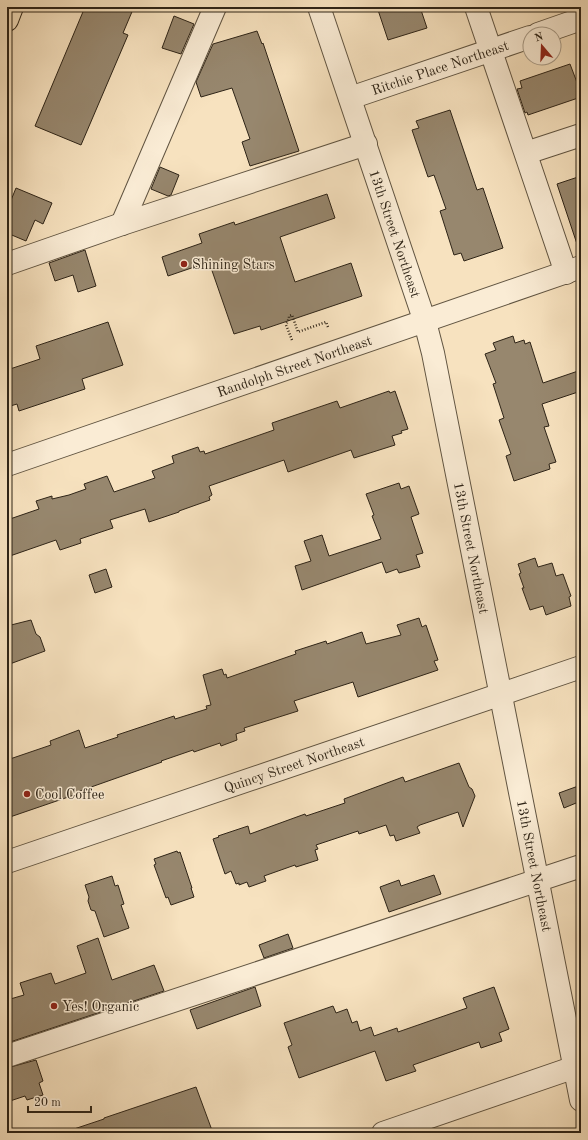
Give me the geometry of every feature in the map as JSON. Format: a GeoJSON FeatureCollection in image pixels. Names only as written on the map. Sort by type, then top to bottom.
{"type":"FeatureCollection","features":[{"type":"Feature","properties":{"kind":"main road"},"geometry":{"type":"LineString","coordinates":[[7,20],[12,7]]}},
{"type":"Feature","properties":{"kind":"street"},"geometry":{"type":"LineString","coordinates":[[122,224],[216,7]]}},
{"type":"Feature","properties":{"kind":"street","name":"13th Street Northeast"},"geometry":{"type":"LineString","coordinates":[[320,7],[424,322],[434,361],[537,882],[578,1066],[581,1100]]}},
{"type":"Feature","properties":{"kind":"street"},"geometry":{"type":"LineString","coordinates":[[476,7],[526,153],[574,270]]}},
{"type":"Feature","properties":{"kind":"street"},"geometry":{"type":"LineString","coordinates":[[561,26],[581,19]]}},
{"type":"Feature","properties":{"kind":"street","name":"Ritchie Place Northeast"},"geometry":{"type":"LineString","coordinates":[[350,98],[522,40]]}},
{"type":"Feature","properties":{"kind":"street"},"geometry":{"type":"LineString","coordinates":[[526,153],[581,135]]}},
{"type":"Feature","properties":{"kind":"street"},"geometry":{"type":"LineString","coordinates":[[7,264],[122,224],[366,144]]}},
{"type":"Feature","properties":{"kind":"street","name":"Randolph Street Northeast"},"geometry":{"type":"LineString","coordinates":[[7,465],[574,270]]}},
{"type":"Feature","properties":{"kind":"street","name":"Quincy Street Northeast"},"geometry":{"type":"LineString","coordinates":[[7,862],[581,667]]}},
{"type":"Feature","properties":{"kind":"street"},"geometry":{"type":"LineString","coordinates":[[7,1056],[537,882],[581,866]]}},
{"type":"Feature","properties":{"kind":"street"},"geometry":{"type":"LineString","coordinates":[[383,1133],[578,1066]]}},
{"type":"Feature","properties":{"kind":"path"},"geometry":{"type":"LineString","coordinates":[[292,340],[286,325],[289,316],[292,315],[298,332],[326,322],[328,327]]}},
{"type":"Feature","properties":{"kind":"building"},"geometry":{"type":"Polygon","coordinates":[[[85,7],[134,7],[123,33],[128,35],[81,145],[35,126],[85,7]]]}},
{"type":"Feature","properties":{"kind":"building"},"geometry":{"type":"Polygon","coordinates":[[[377,7],[420,7],[427,28],[388,40],[377,7]]]}},
{"type":"Feature","properties":{"kind":"building"},"geometry":{"type":"Polygon","coordinates":[[[174,16],[194,24],[181,54],[162,48],[174,16]]]}},
{"type":"Feature","properties":{"kind":"building"},"geometry":{"type":"Polygon","coordinates":[[[257,31],[262,44],[263,43],[299,151],[250,166],[242,142],[250,139],[232,88],[201,97],[196,82],[213,44],[257,31]]]}},
{"type":"Feature","properties":{"kind":"building"},"geometry":{"type":"Polygon","coordinates":[[[570,64],[581,93],[581,97],[528,115],[527,112],[525,113],[517,89],[522,88],[520,81],[570,64]]]}},
{"type":"Feature","properties":{"kind":"building"},"geometry":{"type":"Polygon","coordinates":[[[450,110],[477,190],[483,188],[503,248],[464,261],[461,253],[454,255],[440,211],[446,209],[434,175],[428,177],[412,130],[419,128],[416,121],[450,110]]]}},
{"type":"Feature","properties":{"kind":"building"},"geometry":{"type":"Polygon","coordinates":[[[160,167],[179,175],[171,195],[168,196],[151,189],[160,167]]]}},
{"type":"Feature","properties":{"kind":"building"},"geometry":{"type":"Polygon","coordinates":[[[581,176],[581,246],[578,247],[557,184],[581,176]]]}},
{"type":"Feature","properties":{"kind":"building"},"geometry":{"type":"Polygon","coordinates":[[[16,188],[52,203],[43,224],[35,220],[26,241],[7,233],[7,210],[16,188]]]}},
{"type":"Feature","properties":{"kind":"building","name":"Shining Stars"},"geometry":{"type":"Polygon","coordinates":[[[327,194],[335,218],[280,237],[295,282],[351,263],[362,296],[261,330],[260,326],[234,334],[209,262],[168,276],[162,257],[202,243],[199,234],[234,222],[235,225],[327,194]]]}},
{"type":"Feature","properties":{"kind":"building"},"geometry":{"type":"Polygon","coordinates":[[[85,250],[96,286],[78,292],[73,275],[55,281],[49,263],[85,250]]]}},
{"type":"Feature","properties":{"kind":"building"},"geometry":{"type":"Polygon","coordinates":[[[108,322],[123,365],[82,379],[85,389],[19,411],[17,404],[7,407],[7,370],[40,359],[36,346],[108,322]]]}},
{"type":"Feature","properties":{"kind":"building"},"geometry":{"type":"Polygon","coordinates":[[[513,336],[515,343],[524,340],[525,344],[530,342],[543,383],[581,370],[581,391],[542,404],[549,426],[544,427],[556,462],[549,464],[550,469],[514,481],[506,456],[511,454],[499,420],[504,418],[493,384],[496,383],[485,354],[496,350],[493,343],[513,336]]]}},
{"type":"Feature","properties":{"kind":"building"},"geometry":{"type":"Polygon","coordinates":[[[389,391],[390,393],[395,391],[408,429],[401,431],[402,433],[392,436],[395,445],[354,458],[351,450],[288,472],[284,460],[209,486],[212,495],[209,497],[210,500],[179,512],[149,522],[145,509],[110,520],[113,528],[80,539],[81,543],[60,550],[56,540],[7,557],[7,520],[39,509],[36,501],[52,496],[52,499],[69,495],[86,489],[84,484],[107,476],[114,492],[155,478],[152,471],[174,463],[172,456],[198,447],[200,452],[204,451],[205,454],[274,430],[272,423],[337,401],[340,408],[389,391]]]}},
{"type":"Feature","properties":{"kind":"building"},"geometry":{"type":"Polygon","coordinates":[[[399,483],[401,489],[409,486],[419,514],[411,517],[423,553],[416,555],[420,567],[399,573],[397,569],[386,573],[382,562],[302,590],[295,566],[311,561],[304,541],[322,535],[329,556],[381,539],[372,516],[374,515],[366,494],[399,483]]]}},
{"type":"Feature","properties":{"kind":"building"},"geometry":{"type":"Polygon","coordinates":[[[535,558],[538,567],[552,563],[556,576],[563,574],[571,596],[569,597],[571,606],[546,615],[543,606],[530,610],[522,588],[524,588],[519,574],[521,573],[518,564],[535,558]]]}},
{"type":"Feature","properties":{"kind":"building"},"geometry":{"type":"Polygon","coordinates":[[[106,569],[112,587],[95,593],[89,575],[106,569]]]}},
{"type":"Feature","properties":{"kind":"building"},"geometry":{"type":"Polygon","coordinates":[[[419,618],[422,627],[426,625],[438,660],[434,661],[438,670],[358,697],[353,682],[294,701],[298,711],[244,728],[245,731],[236,734],[237,740],[221,746],[220,743],[194,752],[193,750],[77,792],[77,794],[7,818],[7,760],[51,745],[50,741],[79,730],[85,748],[118,737],[117,735],[174,716],[175,719],[207,709],[206,706],[211,705],[203,675],[222,669],[227,678],[296,654],[295,651],[326,641],[327,644],[362,632],[366,644],[401,635],[397,625],[419,618]]]}},
{"type":"Feature","properties":{"kind":"building"},"geometry":{"type":"Polygon","coordinates":[[[31,620],[36,634],[40,637],[45,651],[7,665],[7,626],[31,620]]]}},
{"type":"Feature","properties":{"kind":"building"},"geometry":{"type":"Polygon","coordinates":[[[459,763],[469,787],[472,789],[475,796],[463,827],[458,812],[420,825],[417,827],[420,833],[396,841],[394,835],[390,836],[386,825],[359,834],[358,831],[316,845],[318,849],[315,850],[318,860],[296,867],[295,865],[264,876],[266,881],[249,887],[247,882],[239,885],[239,883],[236,884],[231,871],[225,874],[213,839],[219,837],[218,836],[248,826],[250,834],[305,814],[306,816],[345,803],[344,799],[403,777],[405,782],[459,763]]]}},
{"type":"Feature","properties":{"kind":"building"},"geometry":{"type":"Polygon","coordinates":[[[581,785],[581,801],[564,808],[559,793],[581,785]]]}},
{"type":"Feature","properties":{"kind":"building"},"geometry":{"type":"Polygon","coordinates":[[[177,851],[178,853],[180,852],[194,897],[171,905],[168,897],[166,898],[154,865],[156,864],[154,859],[177,851]]]}},
{"type":"Feature","properties":{"kind":"building"},"geometry":{"type":"Polygon","coordinates":[[[434,875],[441,894],[389,912],[380,887],[399,880],[401,886],[434,875]]]}},
{"type":"Feature","properties":{"kind":"building"},"geometry":{"type":"Polygon","coordinates":[[[112,876],[115,886],[118,885],[124,904],[121,905],[129,928],[104,937],[95,911],[91,910],[85,885],[112,876]]]}},
{"type":"Feature","properties":{"kind":"building"},"geometry":{"type":"Polygon","coordinates":[[[288,934],[293,948],[264,958],[259,945],[288,934]]]}},
{"type":"Feature","properties":{"kind":"building"},"geometry":{"type":"Polygon","coordinates":[[[98,938],[112,980],[154,965],[164,991],[7,1043],[7,1000],[24,995],[20,983],[51,973],[55,984],[86,973],[77,946],[98,938]]]}},
{"type":"Feature","properties":{"kind":"building"},"geometry":{"type":"Polygon","coordinates":[[[255,987],[261,1006],[197,1029],[190,1010],[255,987]]]}},
{"type":"Feature","properties":{"kind":"building"},"geometry":{"type":"Polygon","coordinates":[[[494,987],[509,1029],[499,1033],[502,1041],[481,1048],[479,1042],[413,1065],[416,1071],[386,1081],[375,1051],[299,1078],[288,1047],[292,1045],[284,1023],[333,1006],[336,1013],[347,1009],[352,1023],[357,1021],[360,1031],[371,1027],[374,1036],[397,1028],[398,1032],[467,1008],[463,998],[494,987]]]}},
{"type":"Feature","properties":{"kind":"building"},"geometry":{"type":"Polygon","coordinates":[[[36,1060],[43,1081],[39,1083],[43,1095],[27,1100],[25,1096],[7,1102],[7,1068],[36,1060]]]}},
{"type":"Feature","properties":{"kind":"building"},"geometry":{"type":"Polygon","coordinates":[[[196,1087],[213,1133],[71,1133],[71,1130],[196,1087]]]}},
{"type":"Feature","properties":{"kind":"place","name":"Shining Stars"},"geometry":{"type":"Point","coordinates":[184,264]}},
{"type":"Feature","properties":{"kind":"place","name":"Cool Coffee"},"geometry":{"type":"Point","coordinates":[27,794]}},
{"type":"Feature","properties":{"kind":"place","name":"Yes! Organic"},"geometry":{"type":"Point","coordinates":[54,1006]}}]}
